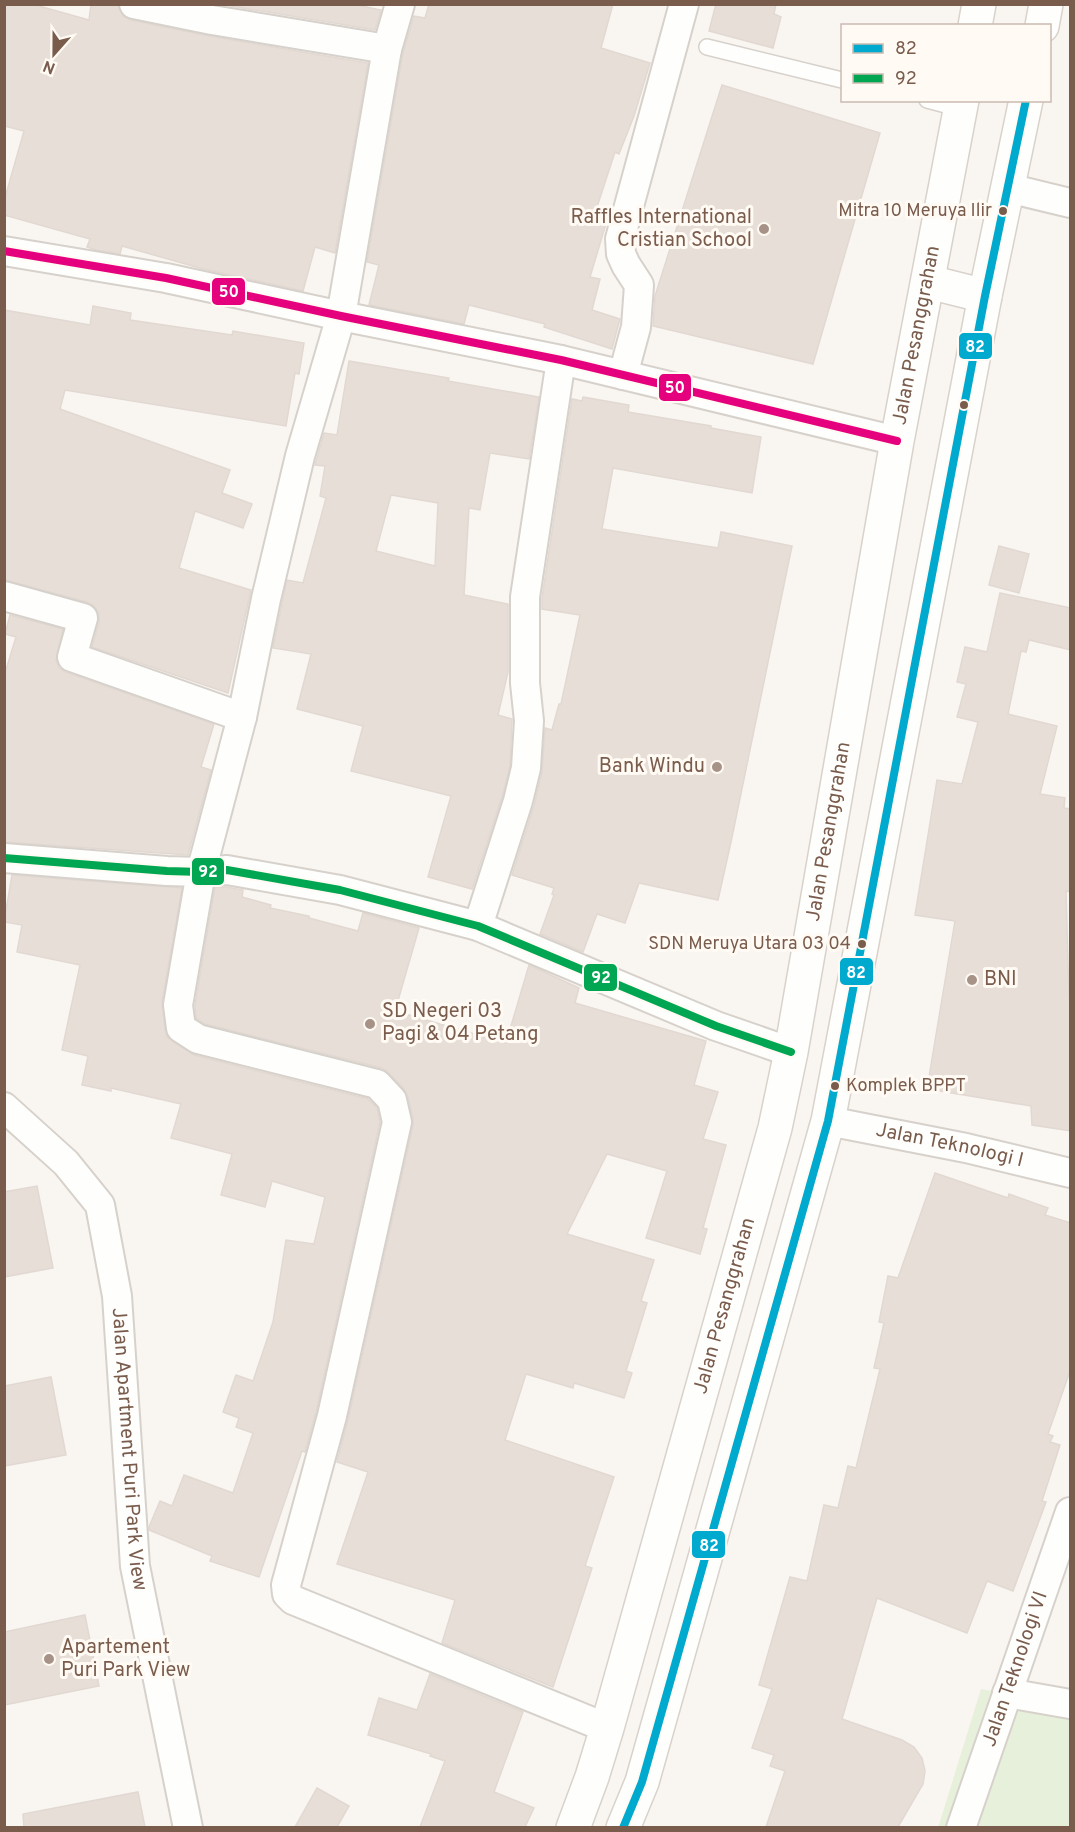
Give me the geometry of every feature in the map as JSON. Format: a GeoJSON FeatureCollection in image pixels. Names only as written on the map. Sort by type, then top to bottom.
{"type":"FeatureCollection","features":[{"type":"Feature","properties":{"kind":"main road"},"geometry":{"type":"LineString","coordinates":[[975,24],[979,4]]}},
{"type":"Feature","properties":{"kind":"main road"},"geometry":{"type":"LineString","coordinates":[[1042,24],[1046,4]]}},
{"type":"Feature","properties":{"kind":"main road"},"geometry":{"type":"LineString","coordinates":[[623,1827],[642,1782],[828,1121],[985,296],[1026,102]]}},
{"type":"Feature","properties":{"kind":"main road","name":"Jalan Pesanggrahan"},"geometry":{"type":"LineString","coordinates":[[573,1827],[592,1778],[607,1728],[764,1174],[791,1052],[897,441],[962,105]]}},
{"type":"Feature","properties":{"kind":"main road"},"geometry":{"type":"LineString","coordinates":[[929,282],[985,296]]}},
{"type":"Feature","properties":{"kind":"main road"},"geometry":{"type":"LineString","coordinates":[[665,1524],[711,1539]]}},
{"type":"Feature","properties":{"kind":"main road"},"geometry":{"type":"LineString","coordinates":[[652,1569],[697,1585]]}},
{"type":"Feature","properties":{"kind":"street"},"geometry":{"type":"LineString","coordinates":[[400,4],[387,49],[340,316],[300,456],[266,599],[242,717],[201,872],[178,1005],[181,1028],[198,1039],[377,1084],[392,1100],[397,1122],[332,1416],[286,1585],[287,1594],[293,1600],[607,1728]]}},
{"type":"Feature","properties":{"kind":"street"},"geometry":{"type":"LineString","coordinates":[[623,375],[636,327],[639,285],[624,260],[620,239],[684,4]]}},
{"type":"Feature","properties":{"kind":"street"},"geometry":{"type":"LineString","coordinates":[[150,6],[387,49]]}},
{"type":"Feature","properties":{"kind":"street"},"geometry":{"type":"LineString","coordinates":[[1008,188],[1071,203]]}},
{"type":"Feature","properties":{"kind":"street"},"geometry":{"type":"LineString","coordinates":[[4,251],[166,278],[340,316],[561,360],[897,441]]}},
{"type":"Feature","properties":{"kind":"street"},"geometry":{"type":"LineString","coordinates":[[478,926],[518,801],[526,768],[529,722],[525,683],[525,597],[561,360]]}},
{"type":"Feature","properties":{"kind":"street"},"geometry":{"type":"LineString","coordinates":[[4,596],[82,618],[72,657],[242,717]]}},
{"type":"Feature","properties":{"kind":"street"},"geometry":{"type":"LineString","coordinates":[[4,858],[201,872],[234,871],[340,890],[478,926],[716,1026],[791,1052]]}},
{"type":"Feature","properties":{"kind":"street","name":"Jalan Apartment Puri Park View"},"geometry":{"type":"LineString","coordinates":[[4,1107],[66,1162],[100,1205],[117,1296],[135,1566],[188,1827]]}},
{"type":"Feature","properties":{"kind":"street","name":"Jalan Teknologi I"},"geometry":{"type":"LineString","coordinates":[[828,1121],[966,1148],[1071,1173]]}},
{"type":"Feature","properties":{"kind":"street","name":"Jalan Teknologi VI"},"geometry":{"type":"LineString","coordinates":[[962,1827],[1071,1512]]}},
{"type":"Feature","properties":{"kind":"street"},"geometry":{"type":"LineString","coordinates":[[1007,1693],[1071,1704]]}},
{"type":"Feature","properties":{"kind":"lane"},"geometry":{"type":"LineString","coordinates":[[707,47],[841,80]]}},
{"type":"Feature","properties":{"kind":"lane"},"geometry":{"type":"LineString","coordinates":[[941,102],[962,105]]}},
{"type":"Feature","properties":{"kind":"green space"},"geometry":{"type":"Polygon","coordinates":[[[981,1689],[1070,1706],[1070,1827],[938,1828],[981,1689]]]}},
{"type":"Feature","properties":{"kind":"building"},"geometry":{"type":"Polygon","coordinates":[[[4,4],[32,4],[89,20],[91,4],[118,4],[123,16],[131,20],[209,36],[368,63],[335,253],[315,247],[303,291],[203,269],[122,246],[120,254],[96,250],[87,247],[90,239],[4,215],[4,201],[24,131],[4,126],[4,4]]]}},
{"type":"Feature","properties":{"kind":"building"},"geometry":{"type":"Polygon","coordinates":[[[219,4],[352,4],[381,10],[375,30],[219,4]]]}},
{"type":"Feature","properties":{"kind":"building"},"geometry":{"type":"Polygon","coordinates":[[[429,4],[613,4],[601,48],[650,63],[634,116],[619,154],[615,152],[595,213],[608,217],[590,277],[600,279],[592,310],[620,319],[612,349],[544,327],[545,324],[469,305],[464,324],[369,305],[379,265],[367,262],[403,53],[414,16],[425,18],[429,4]]]}},
{"type":"Feature","properties":{"kind":"building"},"geometry":{"type":"Polygon","coordinates":[[[716,4],[776,4],[774,14],[781,17],[773,48],[709,31],[716,4]]]}},
{"type":"Feature","properties":{"kind":"building","name":"Raffles International Cristian School"},"geometry":{"type":"Polygon","coordinates":[[[722,85],[880,133],[813,364],[653,326],[655,296],[722,85]]]}},
{"type":"Feature","properties":{"kind":"building"},"geometry":{"type":"Polygon","coordinates":[[[93,306],[131,313],[130,320],[232,335],[233,331],[304,343],[299,374],[295,373],[286,426],[65,390],[60,409],[230,470],[222,493],[252,504],[243,528],[195,511],[179,568],[251,590],[228,693],[92,647],[99,622],[99,613],[94,606],[87,602],[4,580],[4,310],[90,325],[93,306]]]}},
{"type":"Feature","properties":{"kind":"building"},"geometry":{"type":"Polygon","coordinates":[[[349,361],[449,378],[448,381],[539,397],[529,459],[490,453],[480,510],[469,508],[464,595],[508,604],[508,672],[498,715],[512,719],[510,766],[472,889],[428,877],[451,796],[351,771],[363,726],[297,709],[311,654],[273,648],[287,580],[303,583],[326,498],[320,496],[325,466],[315,465],[324,433],[337,435],[349,361]],[[391,495],[376,551],[435,566],[438,503],[391,495]]]}},
{"type":"Feature","properties":{"kind":"building"},"geometry":{"type":"Polygon","coordinates":[[[583,397],[629,405],[628,412],[761,437],[752,493],[613,468],[602,529],[718,548],[721,532],[792,546],[718,900],[639,883],[625,923],[597,914],[583,952],[540,934],[554,895],[552,894],[554,888],[512,875],[534,806],[542,772],[545,728],[552,730],[559,704],[561,704],[580,615],[542,609],[542,598],[572,399],[582,401],[583,397]]]}},
{"type":"Feature","properties":{"kind":"building"},"geometry":{"type":"Polygon","coordinates":[[[999,546],[1029,554],[1019,593],[989,585],[999,546]]]}},
{"type":"Feature","properties":{"kind":"building"},"geometry":{"type":"Polygon","coordinates":[[[1000,593],[1071,608],[1071,650],[1029,640],[1026,652],[1021,651],[1008,714],[1057,726],[1040,794],[1065,798],[1064,808],[1071,809],[1071,892],[1066,891],[1069,998],[1071,998],[1071,1131],[1032,1125],[1031,1106],[927,1089],[955,921],[915,915],[937,780],[962,784],[978,722],[957,717],[966,684],[957,682],[965,647],[987,652],[1000,593]]]}},
{"type":"Feature","properties":{"kind":"building"},"geometry":{"type":"Polygon","coordinates":[[[10,615],[63,629],[56,660],[59,668],[66,672],[214,724],[201,767],[211,770],[188,855],[4,842],[4,676],[16,637],[5,634],[10,615]]]}},
{"type":"Feature","properties":{"kind":"building"},"geometry":{"type":"Polygon","coordinates":[[[12,875],[182,888],[162,1002],[167,1037],[194,1055],[368,1099],[377,1108],[380,1122],[316,1412],[305,1452],[302,1451],[259,1577],[210,1561],[212,1556],[149,1530],[149,1527],[160,1501],[172,1506],[184,1475],[233,1493],[253,1433],[236,1427],[239,1418],[223,1412],[236,1375],[253,1381],[273,1322],[286,1240],[314,1244],[325,1197],[272,1181],[265,1207],[221,1195],[232,1154],[171,1138],[181,1104],[111,1088],[111,1091],[82,1085],[88,1056],[62,1050],[80,965],[17,952],[22,925],[4,922],[12,875]]]}},
{"type":"Feature","properties":{"kind":"building"},"geometry":{"type":"Polygon","coordinates":[[[215,887],[243,890],[242,897],[271,905],[270,908],[309,916],[309,918],[358,931],[363,913],[419,928],[395,1011],[506,1043],[529,965],[579,988],[575,1003],[706,1041],[694,1085],[718,1092],[703,1139],[726,1145],[703,1228],[707,1229],[700,1254],[646,1238],[667,1171],[607,1154],[567,1234],[654,1260],[641,1301],[647,1303],[626,1371],[632,1373],[624,1398],[574,1383],[573,1388],[526,1374],[505,1440],[614,1477],[585,1566],[592,1568],[553,1687],[442,1643],[455,1600],[337,1564],[368,1472],[337,1462],[413,1118],[404,1089],[382,1068],[205,1024],[196,1018],[195,1005],[215,887]]]}},
{"type":"Feature","properties":{"kind":"building"},"geometry":{"type":"Polygon","coordinates":[[[935,1173],[1008,1198],[1009,1194],[1048,1208],[1045,1215],[1071,1223],[1071,1368],[1048,1434],[1053,1436],[1050,1442],[1060,1445],[1042,1501],[1046,1502],[1013,1591],[987,1581],[967,1633],[877,1598],[842,1719],[902,1740],[914,1747],[922,1758],[925,1771],[923,1784],[898,1827],[766,1827],[785,1771],[770,1766],[774,1755],[752,1748],[772,1689],[759,1685],[790,1577],[807,1581],[824,1505],[838,1508],[848,1466],[856,1468],[880,1369],[874,1368],[884,1323],[879,1322],[888,1276],[898,1278],[935,1173]]]}},
{"type":"Feature","properties":{"kind":"building"},"geometry":{"type":"Polygon","coordinates":[[[37,1186],[53,1268],[4,1277],[4,1192],[37,1186]]]}},
{"type":"Feature","properties":{"kind":"building"},"geometry":{"type":"Polygon","coordinates":[[[51,1377],[66,1455],[4,1466],[4,1386],[51,1377]]]}},
{"type":"Feature","properties":{"kind":"building","name":"Apartement Puri Park View"},"geometry":{"type":"Polygon","coordinates":[[[85,1615],[99,1686],[4,1705],[4,1632],[85,1615]]]}},
{"type":"Feature","properties":{"kind":"building"},"geometry":{"type":"Polygon","coordinates":[[[430,1674],[523,1712],[494,1792],[534,1808],[525,1827],[420,1827],[445,1761],[430,1756],[431,1754],[368,1735],[379,1698],[417,1710],[430,1674]]]}},
{"type":"Feature","properties":{"kind":"building"},"geometry":{"type":"Polygon","coordinates":[[[317,1788],[349,1806],[337,1827],[295,1827],[317,1788]]]}},
{"type":"Feature","properties":{"kind":"building"},"geometry":{"type":"Polygon","coordinates":[[[138,1792],[145,1827],[24,1827],[23,1814],[138,1792]]]}},
{"type":"Feature","properties":{"kind":"transit line","name":"82"},"geometry":{"type":"LineString","coordinates":[[623,1828],[642,1782],[828,1121],[985,296],[1026,102]]}},
{"type":"Feature","properties":{"kind":"transit line","name":"50"},"geometry":{"type":"LineString","coordinates":[[4,251],[166,278],[561,360],[897,441]]}},
{"type":"Feature","properties":{"kind":"transit line","name":"92"},"geometry":{"type":"LineString","coordinates":[[4,858],[167,871],[227,870],[340,890],[478,926],[716,1026],[791,1052]]}},
{"type":"Feature","properties":{"kind":"place","name":"Mitra 10 Meruya Ilir"},"geometry":{"type":"Point","coordinates":[1003,211]}},
{"type":"Feature","properties":{"kind":"place","name":"Raffles International Cristian School"},"geometry":{"type":"Point","coordinates":[764,229]}},
{"type":"Feature","properties":{"kind":"place","name":"Bank Windu"},"geometry":{"type":"Point","coordinates":[717,767]}},
{"type":"Feature","properties":{"kind":"place","name":"SDN Meruya Utara 03 04"},"geometry":{"type":"Point","coordinates":[862,944]}},
{"type":"Feature","properties":{"kind":"place","name":"BNI"},"geometry":{"type":"Point","coordinates":[972,980]}},
{"type":"Feature","properties":{"kind":"place","name":"SD Negeri 03 Pagi & 04 Petang"},"geometry":{"type":"Point","coordinates":[370,1024]}},
{"type":"Feature","properties":{"kind":"place","name":"Komplek BPPT"},"geometry":{"type":"Point","coordinates":[835,1086]}},
{"type":"Feature","properties":{"kind":"place","name":"Apartement Puri Park View"},"geometry":{"type":"Point","coordinates":[49,1659]}}]}
